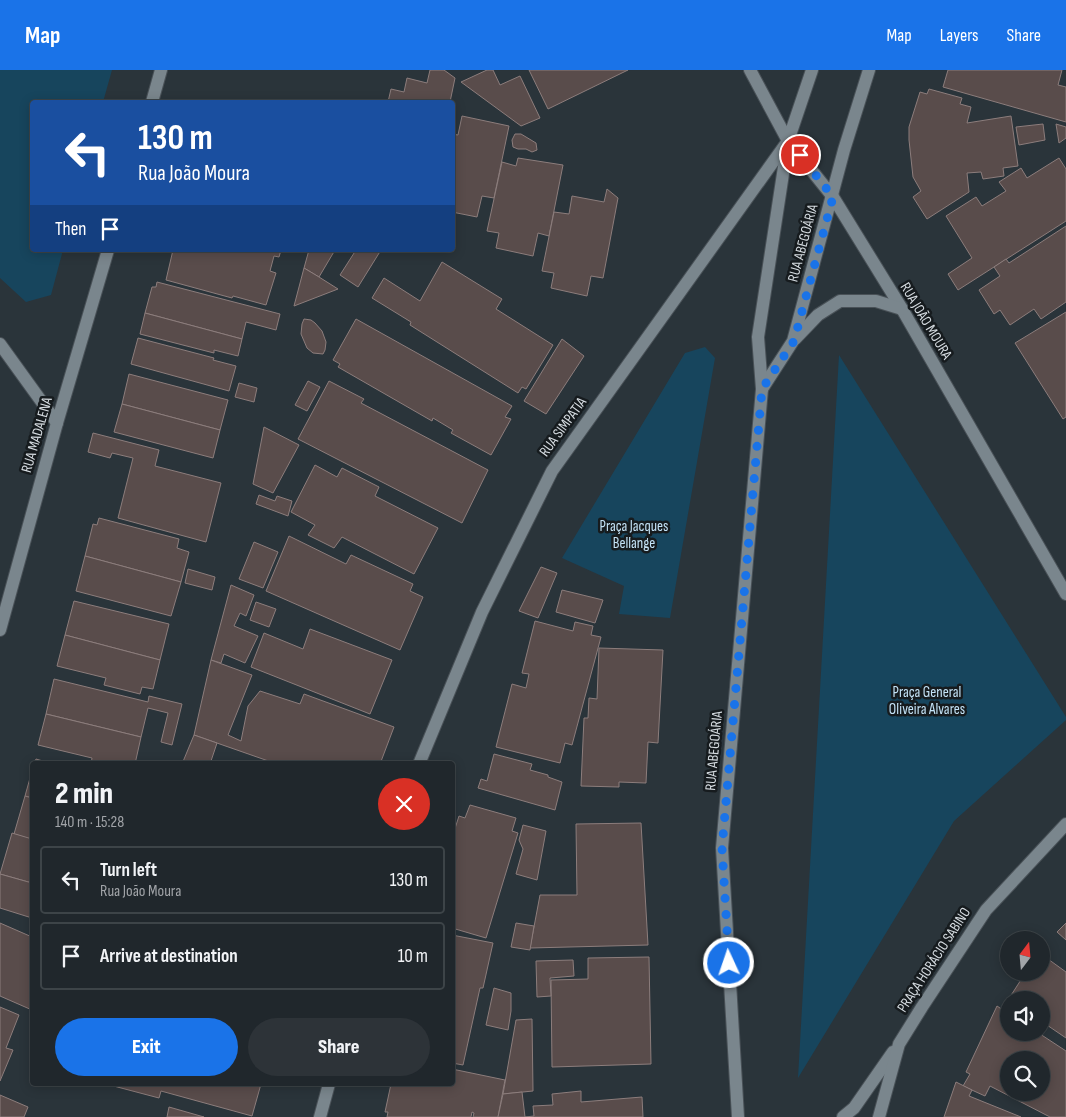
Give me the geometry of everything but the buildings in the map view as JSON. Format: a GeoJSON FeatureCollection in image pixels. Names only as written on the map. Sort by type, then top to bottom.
{"type":"FeatureCollection","features":[{"type":"Feature","properties":{"kind":"street"},"geometry":{"type":"LineString","coordinates":[[153,100],[162,70]]}},
{"type":"Feature","properties":{"kind":"street","name":"RUA JOÃO MOURA"},"geometry":{"type":"LineString","coordinates":[[750,70],[788,140],[833,197],[902,309],[1066,594]]}},
{"type":"Feature","properties":{"kind":"street","name":"RUA ABEGOÁRIA"},"geometry":{"type":"LineString","coordinates":[[738,1117],[722,848],[762,389],[758,337],[788,140],[812,70]]}},
{"type":"Feature","properties":{"kind":"street","name":"RUA ABEGOÁRIA"},"geometry":{"type":"LineString","coordinates":[[762,389],[794,341],[844,150],[869,70]]}},
{"type":"Feature","properties":{"kind":"street","name":"RUA SIMPATIA"},"geometry":{"type":"LineString","coordinates":[[420,761],[482,612],[552,471],[788,140]]}},
{"type":"Feature","properties":{"kind":"street","name":"RUA MADALENA"},"geometry":{"type":"LineString","coordinates":[[0,630],[57,422],[107,252]]}},
{"type":"Feature","properties":{"kind":"street"},"geometry":{"type":"LineString","coordinates":[[794,341],[818,315],[840,301],[876,301],[902,309]]}},
{"type":"Feature","properties":{"kind":"street"},"geometry":{"type":"LineString","coordinates":[[0,344],[57,422]]}},
{"type":"Feature","properties":{"kind":"street","name":"PRAÇA HORÁCIO SABINO"},"geometry":{"type":"LineString","coordinates":[[879,1117],[899,1044],[986,910],[1066,824]]}},
{"type":"Feature","properties":{"kind":"street"},"geometry":{"type":"LineString","coordinates":[[1051,841],[1066,837]]}},
{"type":"Feature","properties":{"kind":"street"},"geometry":{"type":"LineString","coordinates":[[843,1117],[854,1108],[899,1044]]}},
{"type":"Feature","properties":{"kind":"street"},"geometry":{"type":"LineString","coordinates":[[320,1117],[329,1086]]}},
{"type":"Feature","properties":{"kind":"green space"},"geometry":{"type":"Polygon","coordinates":[[[0,70],[112,70],[104,100],[30,100],[30,252],[62,252],[51,295],[26,302],[0,278],[0,70]]]}},
{"type":"Feature","properties":{"kind":"green space","name":"Praça Jacques Bellange"},"geometry":{"type":"Polygon","coordinates":[[[705,347],[715,358],[670,618],[619,614],[624,586],[562,558],[685,353],[705,347]]]}},
{"type":"Feature","properties":{"kind":"green space","name":"Praça General Oliveira Alvares"},"geometry":{"type":"Polygon","coordinates":[[[839,355],[1066,717],[1066,720],[954,821],[798,1078],[839,355]]]}},
{"type":"Feature","properties":{"kind":"route"},"geometry":{"type":"LineString","coordinates":[[729,963],[722,848],[762,389],[794,341],[833,197],[800,155]]}}]}
